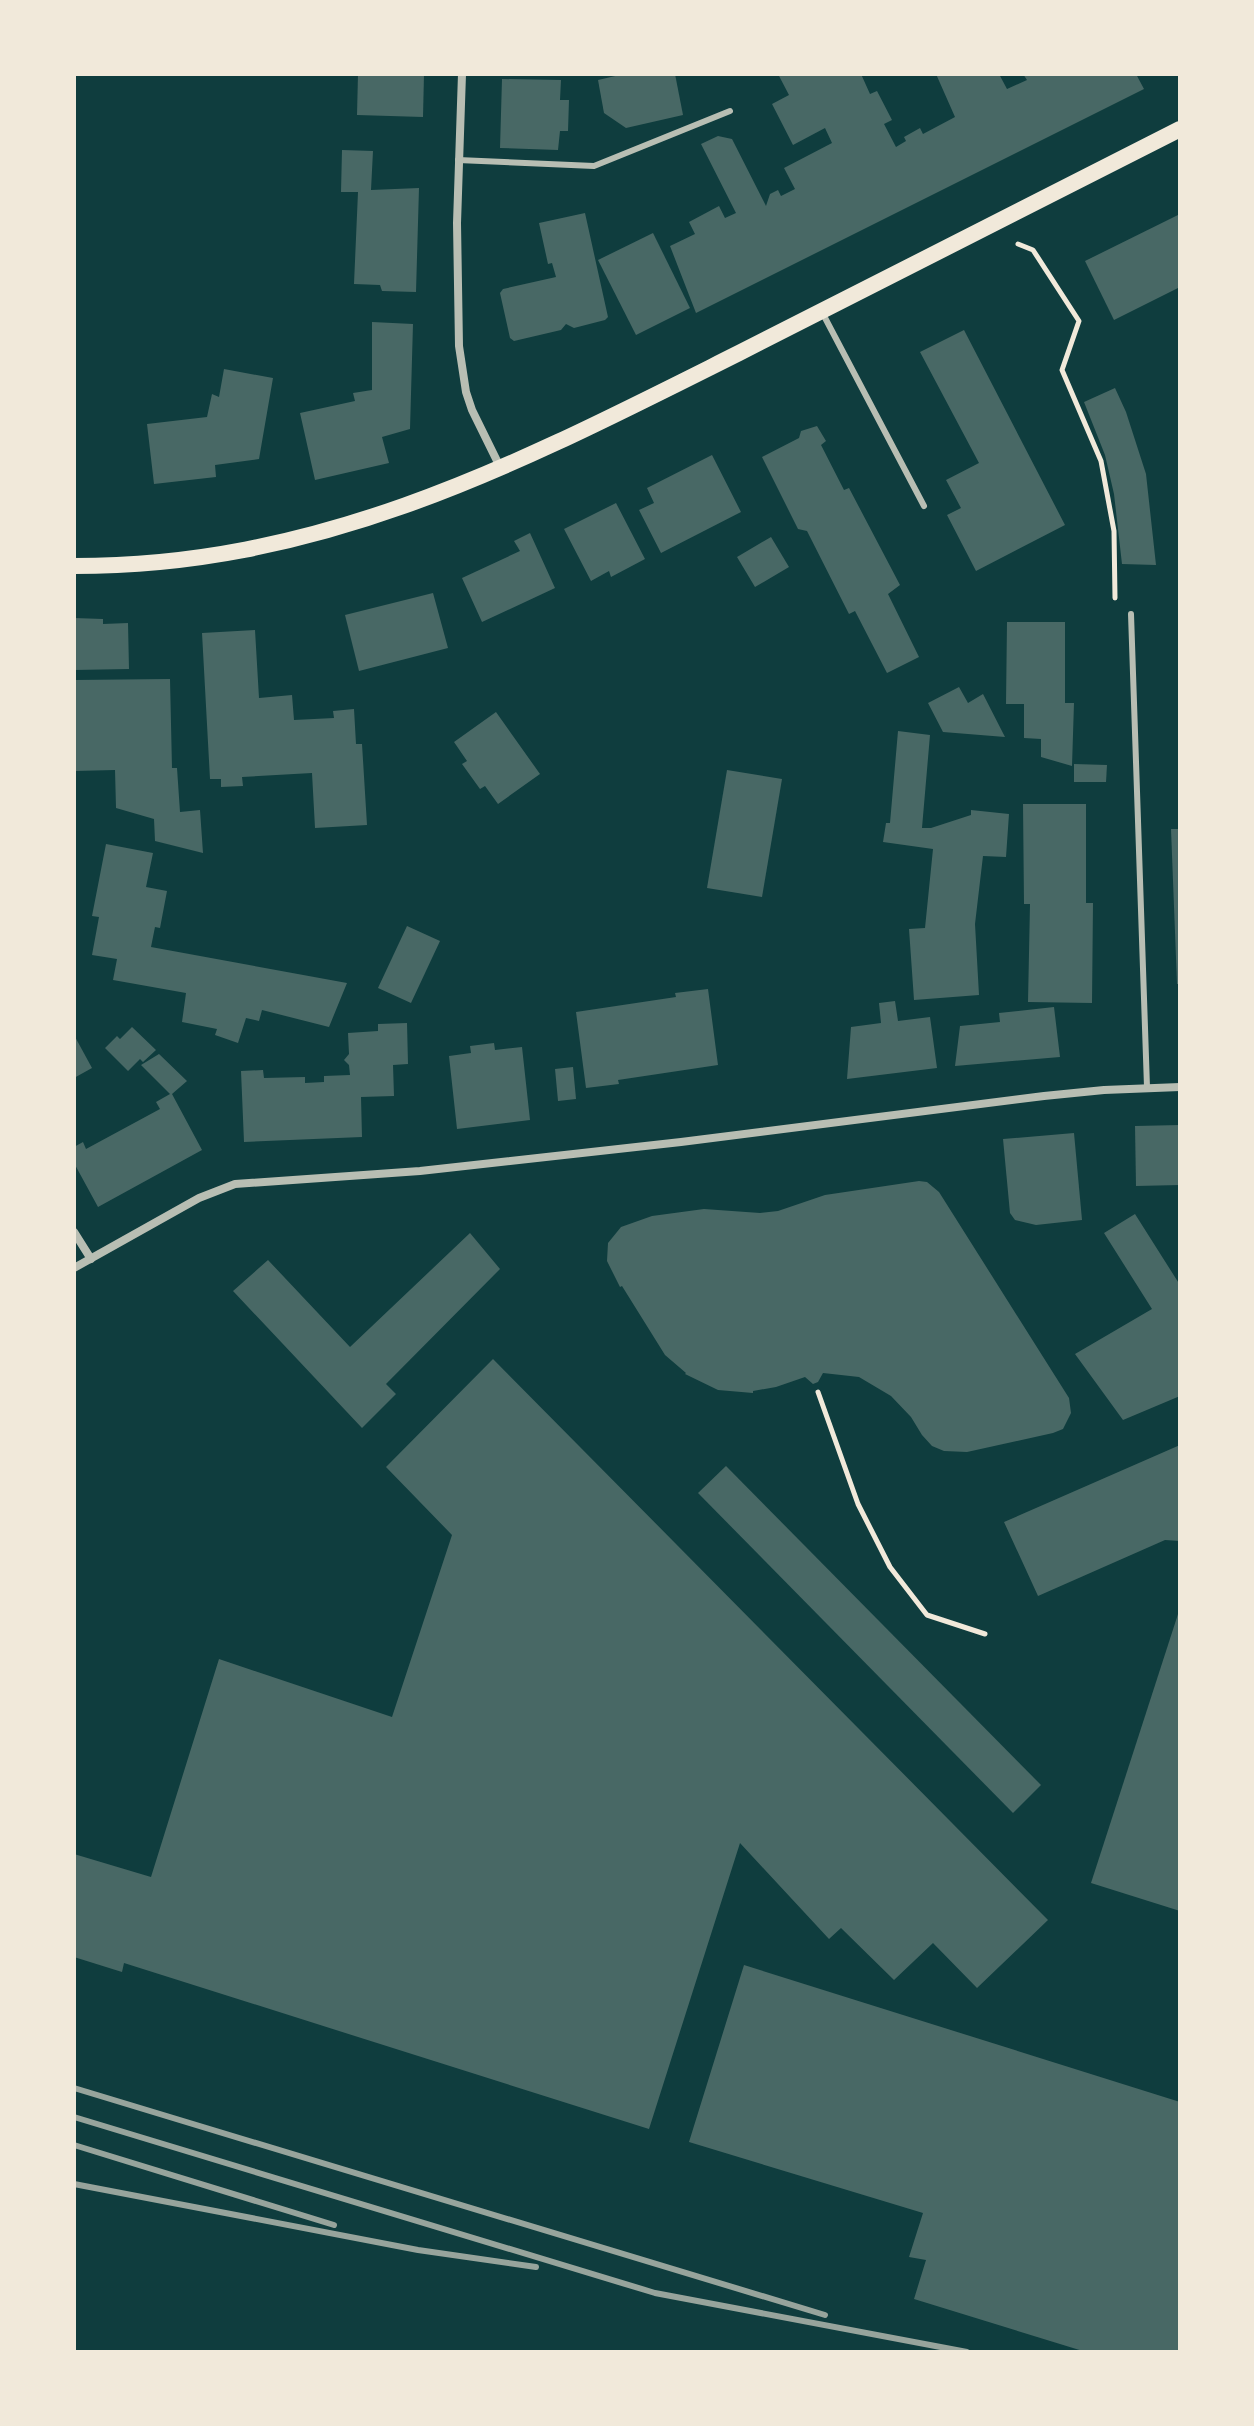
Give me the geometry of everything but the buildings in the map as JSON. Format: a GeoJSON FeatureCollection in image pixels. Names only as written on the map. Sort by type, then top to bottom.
{"type":"FeatureCollection","features":[{"type":"Feature","properties":{"kind":"main road"},"geometry":{"type":"LineString","coordinates":[[74,566],[169,562],[274,544],[395,511],[501,469],[566,439],[1180,129]]}},
{"type":"Feature","properties":{"kind":"street"},"geometry":{"type":"LineString","coordinates":[[462,74],[456,290],[459,346],[472,410],[501,469]]}},
{"type":"Feature","properties":{"kind":"street"},"geometry":{"type":"LineString","coordinates":[[74,1268],[199,1198],[235,1184],[420,1171],[1044,1096],[1180,1087]]}},
{"type":"Feature","properties":{"kind":"street"},"geometry":{"type":"LineString","coordinates":[[74,1232],[91,1259]]}},
{"type":"Feature","properties":{"kind":"lane"},"geometry":{"type":"LineString","coordinates":[[458,160],[594,166],[730,111]]}},
{"type":"Feature","properties":{"kind":"lane"},"geometry":{"type":"LineString","coordinates":[[822,312],[924,506]]}},
{"type":"Feature","properties":{"kind":"lane"},"geometry":{"type":"LineString","coordinates":[[1131,614],[1147,1087]]}},
{"type":"Feature","properties":{"kind":"path"},"geometry":{"type":"LineString","coordinates":[[984,230],[1033,250],[1079,321],[1062,370],[1101,461],[1114,531],[1116,616],[1131,614]]}},
{"type":"Feature","properties":{"kind":"path"},"geometry":{"type":"LineString","coordinates":[[818,1392],[858,1504],[890,1567],[927,1615],[985,1634]]}},
{"type":"Feature","properties":{"kind":"railway"},"geometry":{"type":"LineString","coordinates":[[74,2088],[825,2315]]}},
{"type":"Feature","properties":{"kind":"railway"},"geometry":{"type":"LineString","coordinates":[[74,2117],[655,2293],[967,2352]]}},
{"type":"Feature","properties":{"kind":"railway"},"geometry":{"type":"LineString","coordinates":[[74,2145],[334,2225]]}},
{"type":"Feature","properties":{"kind":"railway"},"geometry":{"type":"LineString","coordinates":[[74,2184],[418,2250],[536,2267]]}}]}
